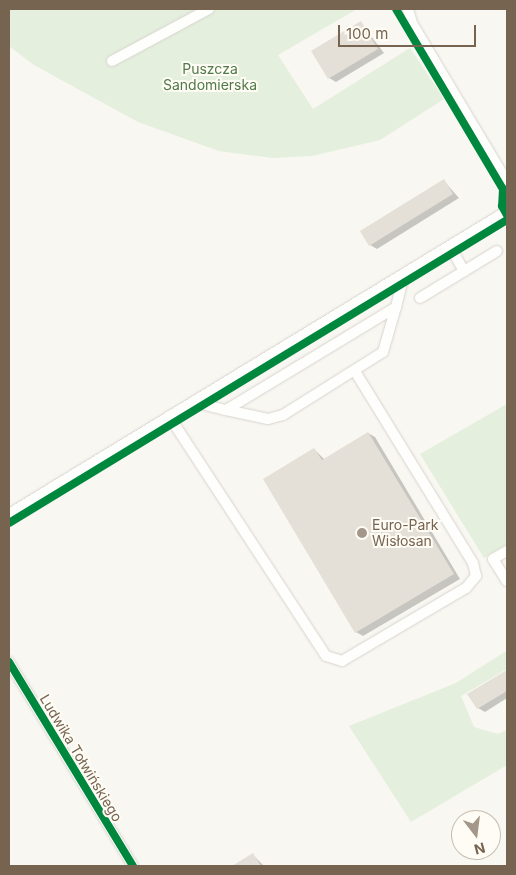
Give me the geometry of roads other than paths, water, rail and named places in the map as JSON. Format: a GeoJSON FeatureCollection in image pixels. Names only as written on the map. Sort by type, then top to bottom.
{"type":"FeatureCollection","features":[{"type":"Feature","properties":{"kind":"street"},"geometry":{"type":"LineString","coordinates":[[112,61],[209,9]]}},
{"type":"Feature","properties":{"kind":"street"},"geometry":{"type":"LineString","coordinates":[[408,9],[506,180]]}},
{"type":"Feature","properties":{"kind":"street"},"geometry":{"type":"LineString","coordinates":[[9,514],[507,211]]}},
{"type":"Feature","properties":{"kind":"street"},"geometry":{"type":"LineString","coordinates":[[450,246],[464,271]]}},
{"type":"Feature","properties":{"kind":"street"},"geometry":{"type":"LineString","coordinates":[[420,298],[498,251]]}},
{"type":"Feature","properties":{"kind":"street"},"geometry":{"type":"LineString","coordinates":[[193,402],[268,420],[283,415],[383,352],[404,274]]}},
{"type":"Feature","properties":{"kind":"street"},"geometry":{"type":"LineString","coordinates":[[226,410],[396,307]]}},
{"type":"Feature","properties":{"kind":"street"},"geometry":{"type":"LineString","coordinates":[[170,416],[326,656],[342,661],[466,588],[476,576],[473,563],[355,371]]}},
{"type":"Feature","properties":{"kind":"street"},"geometry":{"type":"LineString","coordinates":[[507,551],[493,559],[507,581]]}},
{"type":"Feature","properties":{"kind":"street","name":"Ludwika Tołwińskiego"},"geometry":{"type":"LineString","coordinates":[[9,662],[133,866]]}},
{"type":"Feature","properties":{"kind":"place","name":"Euro-Park Wisłosan"},"geometry":{"type":"Point","coordinates":[362,533]}},
{"type":"Feature","properties":{"kind":"park label","name":"Puszcza Sandomierska"},"geometry":{"type":"Point","coordinates":[210,78]}}]}
